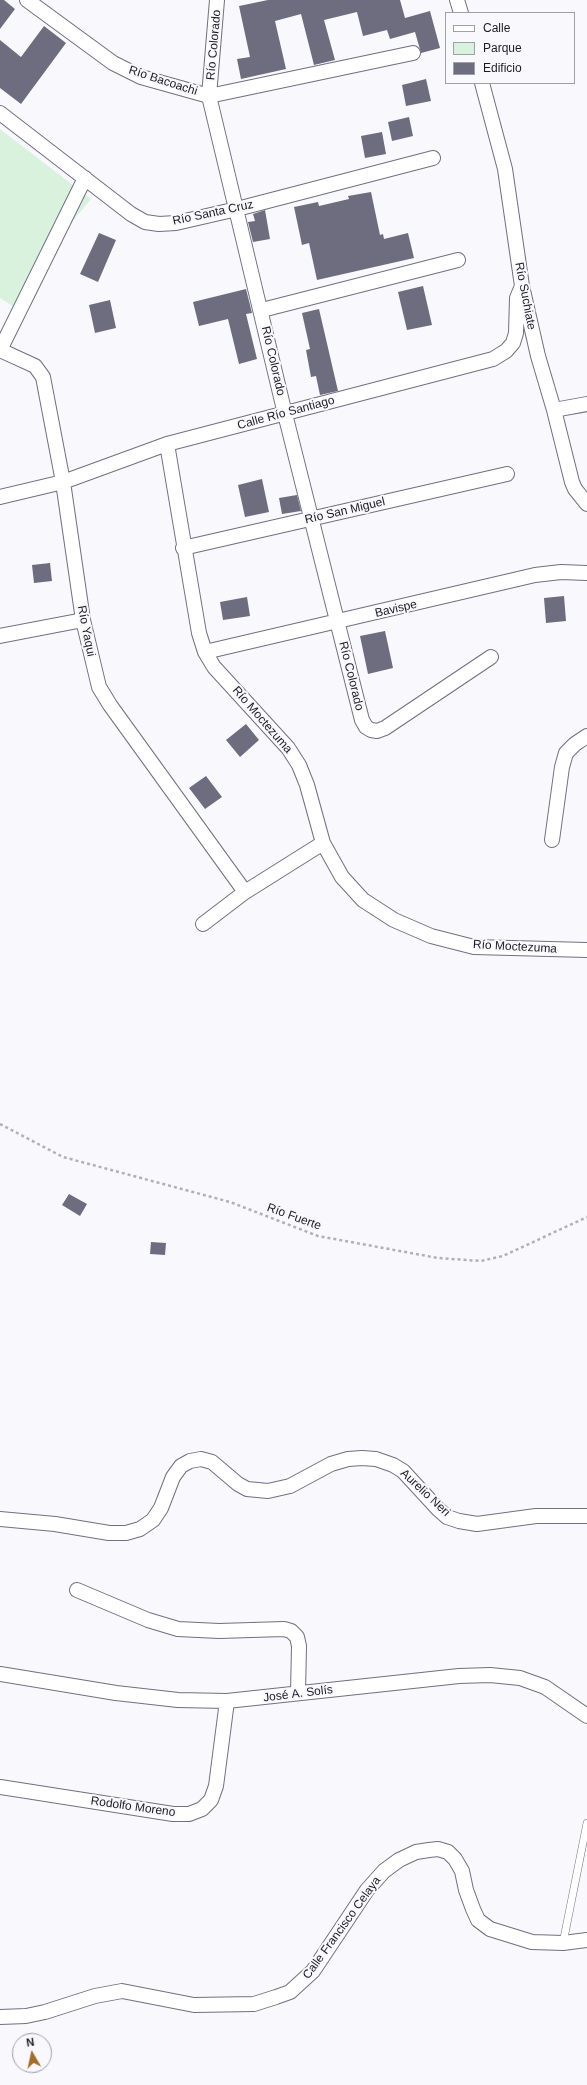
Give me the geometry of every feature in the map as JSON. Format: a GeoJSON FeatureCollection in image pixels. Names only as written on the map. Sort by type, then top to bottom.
{"type":"FeatureCollection","features":[{"type":"Feature","properties":{"kind":"street","name":"Río Bacoachi"},"geometry":{"type":"LineString","coordinates":[[27,0],[113,64],[141,77],[209,96],[413,53]]}},
{"type":"Feature","properties":{"kind":"street","name":"Río Colorado"},"geometry":{"type":"LineString","coordinates":[[217,0],[209,96],[238,209],[285,414],[362,720],[366,727],[371,730],[377,731],[385,728],[491,657]]}},
{"type":"Feature","properties":{"kind":"street"},"geometry":{"type":"LineString","coordinates":[[457,0],[461,12]]}},
{"type":"Feature","properties":{"kind":"street","name":"Río Suchiate"},"geometry":{"type":"LineString","coordinates":[[482,84],[505,169],[522,286],[538,356],[554,410],[572,482],[575,489],[587,504]]}},
{"type":"Feature","properties":{"kind":"street","name":"Río Santa Cruz"},"geometry":{"type":"LineString","coordinates":[[0,113],[131,214],[145,222],[159,224],[176,223],[238,209],[433,158]]}},
{"type":"Feature","properties":{"kind":"street"},"geometry":{"type":"LineString","coordinates":[[0,350],[85,178]]}},
{"type":"Feature","properties":{"kind":"street"},"geometry":{"type":"LineString","coordinates":[[262,310],[458,260]]}},
{"type":"Feature","properties":{"kind":"street","name":"Calle Río Santiago"},"geometry":{"type":"LineString","coordinates":[[0,497],[63,482],[167,444],[493,359],[506,352],[513,343],[516,333],[517,298],[522,286]]}},
{"type":"Feature","properties":{"kind":"street","name":"Río Yaqui"},"geometry":{"type":"LineString","coordinates":[[0,350],[35,366],[43,378],[63,482],[83,620],[92,662],[103,693],[245,892]]}},
{"type":"Feature","properties":{"kind":"street"},"geometry":{"type":"LineString","coordinates":[[554,410],[587,404]]}},
{"type":"Feature","properties":{"kind":"street","name":"Río Moctezuma"},"geometry":{"type":"LineString","coordinates":[[167,444],[183,548],[199,633],[205,652],[214,667],[288,748],[299,765],[307,785],[323,843],[342,878],[363,900],[394,920],[431,936],[474,947],[587,950]]}},
{"type":"Feature","properties":{"kind":"street","name":"Río San Miguel"},"geometry":{"type":"LineString","coordinates":[[183,548],[507,474]]}},
{"type":"Feature","properties":{"kind":"street","name":"Bavispe"},"geometry":{"type":"LineString","coordinates":[[205,652],[338,623],[535,576],[561,572],[587,573]]}},
{"type":"Feature","properties":{"kind":"street"},"geometry":{"type":"LineString","coordinates":[[0,636],[83,620]]}},
{"type":"Feature","properties":{"kind":"street"},"geometry":{"type":"LineString","coordinates":[[552,840],[562,767],[566,753],[575,744],[587,736]]}},
{"type":"Feature","properties":{"kind":"street"},"geometry":{"type":"LineString","coordinates":[[203,924],[245,892],[323,843]]}},
{"type":"Feature","properties":{"kind":"street","name":"Aurelio Neri"},"geometry":{"type":"LineString","coordinates":[[0,1518],[55,1524],[109,1533],[126,1533],[140,1529],[153,1520],[161,1508],[173,1477],[181,1466],[190,1461],[201,1459],[212,1462],[238,1484],[247,1489],[268,1491],[290,1486],[313,1472],[348,1459],[376,1459],[393,1465],[403,1472],[447,1517],[477,1524],[536,1516],[587,1516]]}},
{"type":"Feature","properties":{"kind":"street"},"geometry":{"type":"LineString","coordinates":[[77,1590],[148,1620],[178,1629],[219,1631],[284,1629],[291,1631],[297,1637],[299,1646],[298,1693]]}},
{"type":"Feature","properties":{"kind":"street","name":"José A. Solís"},"geometry":{"type":"LineString","coordinates":[[0,1674],[116,1693],[178,1700],[227,1701],[459,1676],[490,1675],[520,1678],[545,1687],[587,1716]]}},
{"type":"Feature","properties":{"kind":"street","name":"Rodolfo Moreno"},"geometry":{"type":"LineString","coordinates":[[0,1787],[173,1814],[189,1814],[202,1809],[211,1800],[216,1786],[227,1701]]}},
{"type":"Feature","properties":{"kind":"street","name":"Calle Francisco Celaya"},"geometry":{"type":"LineString","coordinates":[[0,2017],[26,2016],[45,2012],[95,1996],[117,1992],[131,1992],[194,2005],[254,2004],[290,1992],[313,1971],[367,1890],[384,1871],[399,1860],[416,1852],[429,1850],[438,1849],[448,1852],[456,1859],[462,1871],[466,1890],[473,1910],[478,1920],[490,1929],[532,1942],[563,1943],[587,1940]]}},
{"type":"Feature","properties":{"kind":"lane"},"geometry":{"type":"LineString","coordinates":[[563,1943],[587,1823]]}},
{"type":"Feature","properties":{"kind":"path","name":"Río Fuerte"},"geometry":{"type":"LineString","coordinates":[[0,1124],[63,1157],[230,1202],[318,1236],[438,1258],[481,1261],[503,1256],[587,1217]]}},
{"type":"Feature","properties":{"kind":"green space"},"geometry":{"type":"Polygon","coordinates":[[[0,129],[91,199],[43,257],[14,307],[0,298],[0,129]]]}},
{"type":"Feature","properties":{"kind":"building"},"geometry":{"type":"Polygon","coordinates":[[[0,0],[4,0],[15,9],[0,29],[0,0]]]}},
{"type":"Feature","properties":{"kind":"building"},"geometry":{"type":"Polygon","coordinates":[[[268,0],[400,0],[405,18],[430,11],[440,48],[421,53],[415,32],[390,39],[387,30],[363,36],[357,12],[324,20],[335,60],[314,65],[301,14],[275,21],[286,69],[241,79],[237,59],[250,57],[239,6],[268,0]]]}},
{"type":"Feature","properties":{"kind":"building"},"geometry":{"type":"Polygon","coordinates":[[[44,26],[66,43],[21,104],[0,88],[0,40],[21,57],[44,26]]]}},
{"type":"Feature","properties":{"kind":"building"},"geometry":{"type":"Polygon","coordinates":[[[426,79],[431,101],[406,106],[402,85],[426,79]]]}},
{"type":"Feature","properties":{"kind":"building"},"geometry":{"type":"Polygon","coordinates":[[[409,117],[413,136],[392,141],[388,122],[409,117]]]}},
{"type":"Feature","properties":{"kind":"building"},"geometry":{"type":"Polygon","coordinates":[[[382,132],[386,154],[365,158],[361,136],[382,132]]]}},
{"type":"Feature","properties":{"kind":"building"},"geometry":{"type":"Polygon","coordinates":[[[371,192],[380,235],[383,234],[384,239],[408,233],[414,258],[317,280],[309,243],[302,245],[294,207],[318,202],[319,206],[349,199],[348,196],[371,192]]]}},
{"type":"Feature","properties":{"kind":"building"},"geometry":{"type":"Polygon","coordinates":[[[265,210],[270,239],[253,242],[248,222],[255,221],[253,214],[265,210]]]}},
{"type":"Feature","properties":{"kind":"building"},"geometry":{"type":"Polygon","coordinates":[[[99,233],[116,240],[98,282],[80,274],[99,233]]]}},
{"type":"Feature","properties":{"kind":"building"},"geometry":{"type":"Polygon","coordinates":[[[423,286],[432,325],[407,330],[398,292],[423,286]]]}},
{"type":"Feature","properties":{"kind":"building"},"geometry":{"type":"Polygon","coordinates":[[[246,289],[252,313],[246,314],[257,359],[239,364],[228,319],[199,326],[193,302],[246,289]]]}},
{"type":"Feature","properties":{"kind":"building"},"geometry":{"type":"Polygon","coordinates":[[[110,300],[116,328],[95,333],[89,305],[110,300]]]}},
{"type":"Feature","properties":{"kind":"building"},"geometry":{"type":"Polygon","coordinates":[[[319,309],[338,391],[320,395],[316,376],[311,377],[306,350],[310,349],[302,313],[319,309]]]}},
{"type":"Feature","properties":{"kind":"building"},"geometry":{"type":"Polygon","coordinates":[[[262,479],[269,512],[245,517],[238,485],[262,479]]]}},
{"type":"Feature","properties":{"kind":"building"},"geometry":{"type":"Polygon","coordinates":[[[297,495],[301,511],[282,514],[279,498],[297,495]]]}},
{"type":"Feature","properties":{"kind":"building"},"geometry":{"type":"Polygon","coordinates":[[[50,563],[52,581],[34,583],[32,565],[50,563]]]}},
{"type":"Feature","properties":{"kind":"building"},"geometry":{"type":"Polygon","coordinates":[[[564,596],[566,621],[546,623],[544,598],[564,596]]]}},
{"type":"Feature","properties":{"kind":"building"},"geometry":{"type":"Polygon","coordinates":[[[247,597],[250,616],[223,620],[220,602],[247,597]]]}},
{"type":"Feature","properties":{"kind":"building"},"geometry":{"type":"Polygon","coordinates":[[[385,631],[393,668],[368,674],[360,636],[385,631]]]}},
{"type":"Feature","properties":{"kind":"building"},"geometry":{"type":"Polygon","coordinates":[[[246,724],[259,740],[240,757],[226,740],[246,724]]]}},
{"type":"Feature","properties":{"kind":"building"},"geometry":{"type":"Polygon","coordinates":[[[206,776],[222,797],[205,809],[189,788],[206,776]]]}},
{"type":"Feature","properties":{"kind":"building"},"geometry":{"type":"Polygon","coordinates":[[[69,1194],[87,1204],[80,1216],[62,1205],[69,1194]]]}},
{"type":"Feature","properties":{"kind":"building"},"geometry":{"type":"Polygon","coordinates":[[[151,1242],[166,1243],[165,1255],[150,1254],[151,1242]]]}}]}
